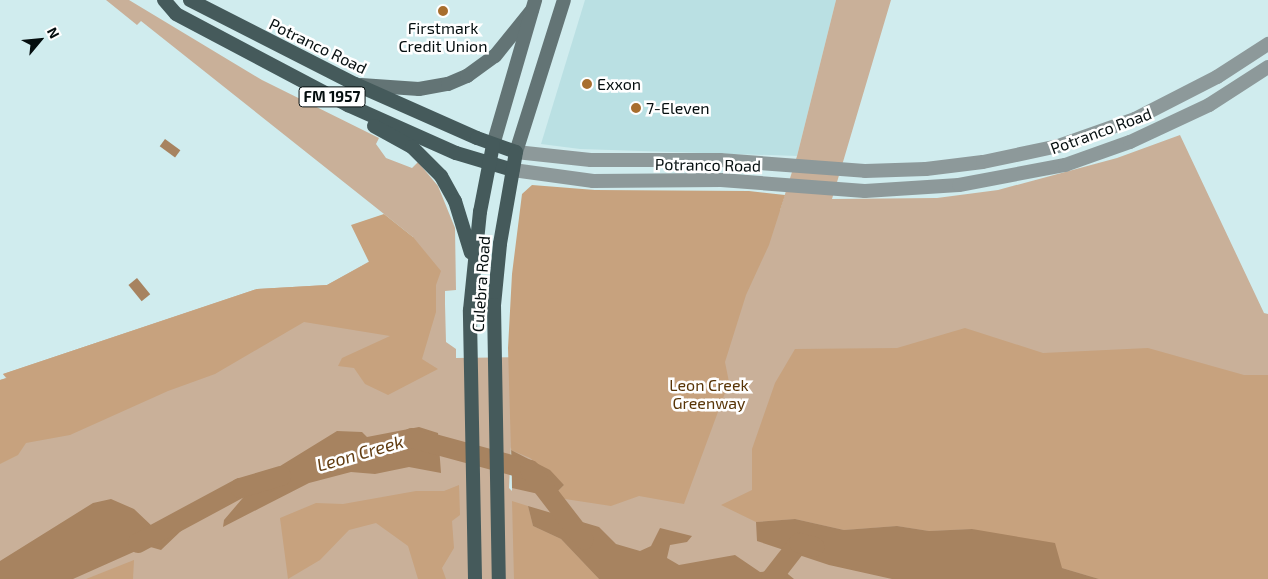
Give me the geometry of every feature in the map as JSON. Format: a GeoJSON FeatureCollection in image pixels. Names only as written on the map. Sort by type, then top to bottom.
{"type":"FeatureCollection","features":[{"type":"Feature","properties":{"kind":"main road","name":"Potranco Road"},"geometry":{"type":"LineString","coordinates":[[164,0],[176,14],[348,105],[488,164],[513,170]]}},
{"type":"Feature","properties":{"kind":"main road","name":"Potranco Road"},"geometry":{"type":"LineString","coordinates":[[190,0],[355,84],[493,145],[516,152]]}},
{"type":"Feature","properties":{"kind":"main road","name":"Culebra Road"},"geometry":{"type":"LineString","coordinates":[[499,579],[494,348],[497,263],[516,152],[564,0]]}},
{"type":"Feature","properties":{"kind":"main road"},"geometry":{"type":"LineString","coordinates":[[355,84],[419,89],[458,80],[495,56],[534,5]]}},
{"type":"Feature","properties":{"kind":"main road","name":"Culebra Road"},"geometry":{"type":"LineString","coordinates":[[475,579],[470,348],[473,261],[488,164],[534,5]]}},
{"type":"Feature","properties":{"kind":"main road"},"geometry":{"type":"LineString","coordinates":[[348,105],[368,122],[412,147],[441,176],[462,217],[473,261]]}},
{"type":"Feature","properties":{"kind":"street","name":"Potranco Road"},"geometry":{"type":"LineString","coordinates":[[516,152],[591,160],[720,160],[865,171],[926,169],[982,162],[1082,138],[1182,96],[1268,44]]}},
{"type":"Feature","properties":{"kind":"street","name":"Potranco Road"},"geometry":{"type":"LineString","coordinates":[[513,170],[592,181],[721,180],[865,190],[928,188],[987,181],[1088,157],[1194,113],[1268,67]]}},
{"type":"Feature","properties":{"kind":"street"},"geometry":{"type":"LineString","coordinates":[[1082,138],[1088,157]]}},
{"type":"Feature","properties":{"kind":"street"},"geometry":{"type":"LineString","coordinates":[[865,171],[865,190]]}},
{"type":"Feature","properties":{"kind":"shaded area"},"geometry":{"type":"Polygon","coordinates":[[[585,0],[836,0],[797,156],[580,149],[541,144],[585,0]]]}},
{"type":"Feature","properties":{"kind":"green space","name":"Leon Creek Greenway"},"geometry":{"type":"Polygon","coordinates":[[[106,0],[129,0],[262,80],[379,138],[376,144],[386,158],[412,168],[418,162],[438,186],[455,228],[456,290],[445,291],[445,304],[446,342],[456,349],[456,358],[523,357],[780,210],[797,156],[836,0],[891,0],[832,199],[937,198],[998,190],[1117,158],[1180,135],[1264,313],[1268,314],[1268,579],[0,579],[0,380],[6,378],[3,374],[257,289],[327,285],[413,237],[141,21],[137,25],[106,0]]]}},
{"type":"Feature","properties":{"kind":"green space"},"geometry":{"type":"Polygon","coordinates":[[[532,185],[595,190],[749,191],[785,195],[769,245],[746,295],[725,362],[729,382],[684,504],[639,496],[611,506],[552,497],[564,485],[530,458],[511,450],[508,348],[512,274],[522,194],[532,185]]]}},
{"type":"Feature","properties":{"kind":"green space"},"geometry":{"type":"Polygon","coordinates":[[[384,214],[413,237],[441,271],[436,285],[436,312],[422,359],[438,369],[388,395],[365,384],[354,368],[338,366],[342,358],[390,336],[304,322],[215,374],[168,391],[70,435],[26,443],[18,455],[0,464],[0,380],[7,378],[3,374],[257,289],[327,285],[369,262],[351,225],[384,214]]]}},
{"type":"Feature","properties":{"kind":"green space"},"geometry":{"type":"Polygon","coordinates":[[[965,328],[1043,353],[1148,348],[1244,375],[1268,375],[1268,579],[1099,579],[1062,568],[972,529],[929,531],[897,526],[844,530],[795,519],[756,522],[721,505],[752,490],[752,449],[775,383],[795,349],[897,348],[965,328]]]}},
{"type":"Feature","properties":{"kind":"green space"},"geometry":{"type":"Polygon","coordinates":[[[459,485],[460,515],[452,521],[454,548],[442,568],[446,579],[418,579],[408,546],[376,523],[349,530],[320,560],[288,579],[280,518],[316,503],[343,504],[416,491],[444,491],[459,485]]]}},
{"type":"Feature","properties":{"kind":"green space"},"geometry":{"type":"Polygon","coordinates":[[[512,501],[528,506],[533,526],[561,539],[599,579],[514,579],[512,501]]]}},
{"type":"Feature","properties":{"kind":"green space"},"geometry":{"type":"Polygon","coordinates":[[[134,560],[133,579],[86,579],[134,560]]]}},
{"type":"Feature","properties":{"kind":"water"},"geometry":{"type":"Polygon","coordinates":[[[165,139],[180,150],[175,157],[160,146],[165,139]]]}},
{"type":"Feature","properties":{"kind":"water"},"geometry":{"type":"Polygon","coordinates":[[[137,278],[150,294],[142,301],[128,285],[137,278]]]}},
{"type":"Feature","properties":{"kind":"water"},"geometry":{"type":"Polygon","coordinates":[[[419,427],[438,433],[441,473],[409,467],[375,474],[351,472],[309,483],[223,527],[224,520],[259,479],[337,431],[362,432],[367,437],[419,427]]]}},
{"type":"Feature","properties":{"kind":"water"},"geometry":{"type":"Polygon","coordinates":[[[511,450],[550,470],[564,485],[552,497],[512,488],[511,450]]]}},
{"type":"Feature","properties":{"kind":"water"},"geometry":{"type":"Polygon","coordinates":[[[111,499],[134,509],[153,527],[165,531],[182,530],[161,550],[147,546],[73,579],[0,579],[0,561],[93,503],[111,499]]]}},
{"type":"Feature","properties":{"kind":"water"},"geometry":{"type":"Polygon","coordinates":[[[528,506],[599,527],[616,544],[640,551],[651,546],[660,528],[692,536],[687,542],[670,545],[667,558],[679,565],[735,555],[760,572],[783,570],[794,579],[599,579],[561,539],[533,526],[528,506]]]}},
{"type":"Feature","properties":{"kind":"water"},"geometry":{"type":"Polygon","coordinates":[[[795,519],[844,530],[897,526],[929,531],[972,529],[1055,543],[1062,568],[1099,579],[892,579],[829,565],[757,541],[756,522],[795,519]]]}},
{"type":"Feature","properties":{"kind":"pier"},"geometry":{"type":"Polygon","coordinates":[[[511,447],[512,488],[512,491],[509,488],[511,447]]]}},
{"type":"Feature","properties":{"kind":"waterway","name":"Leon Creek"},"geometry":{"type":"LineString","coordinates":[[412,438],[530,470],[584,540]]}},
{"type":"Feature","properties":{"kind":"waterway","name":"Leon Creek"},"geometry":{"type":"LineString","coordinates":[[138,543],[240,488],[281,476]]}},
{"type":"Feature","properties":{"kind":"waterway","name":"Leon Creek"},"geometry":{"type":"LineString","coordinates":[[771,579],[799,543],[815,547]]}},
{"type":"Feature","properties":{"kind":"place","name":"Firstmark Credit Union"},"geometry":{"type":"Point","coordinates":[443,11]}},
{"type":"Feature","properties":{"kind":"place","name":"Exxon"},"geometry":{"type":"Point","coordinates":[587,84]}},
{"type":"Feature","properties":{"kind":"place","name":"7-Eleven"},"geometry":{"type":"Point","coordinates":[636,108]}}]}
